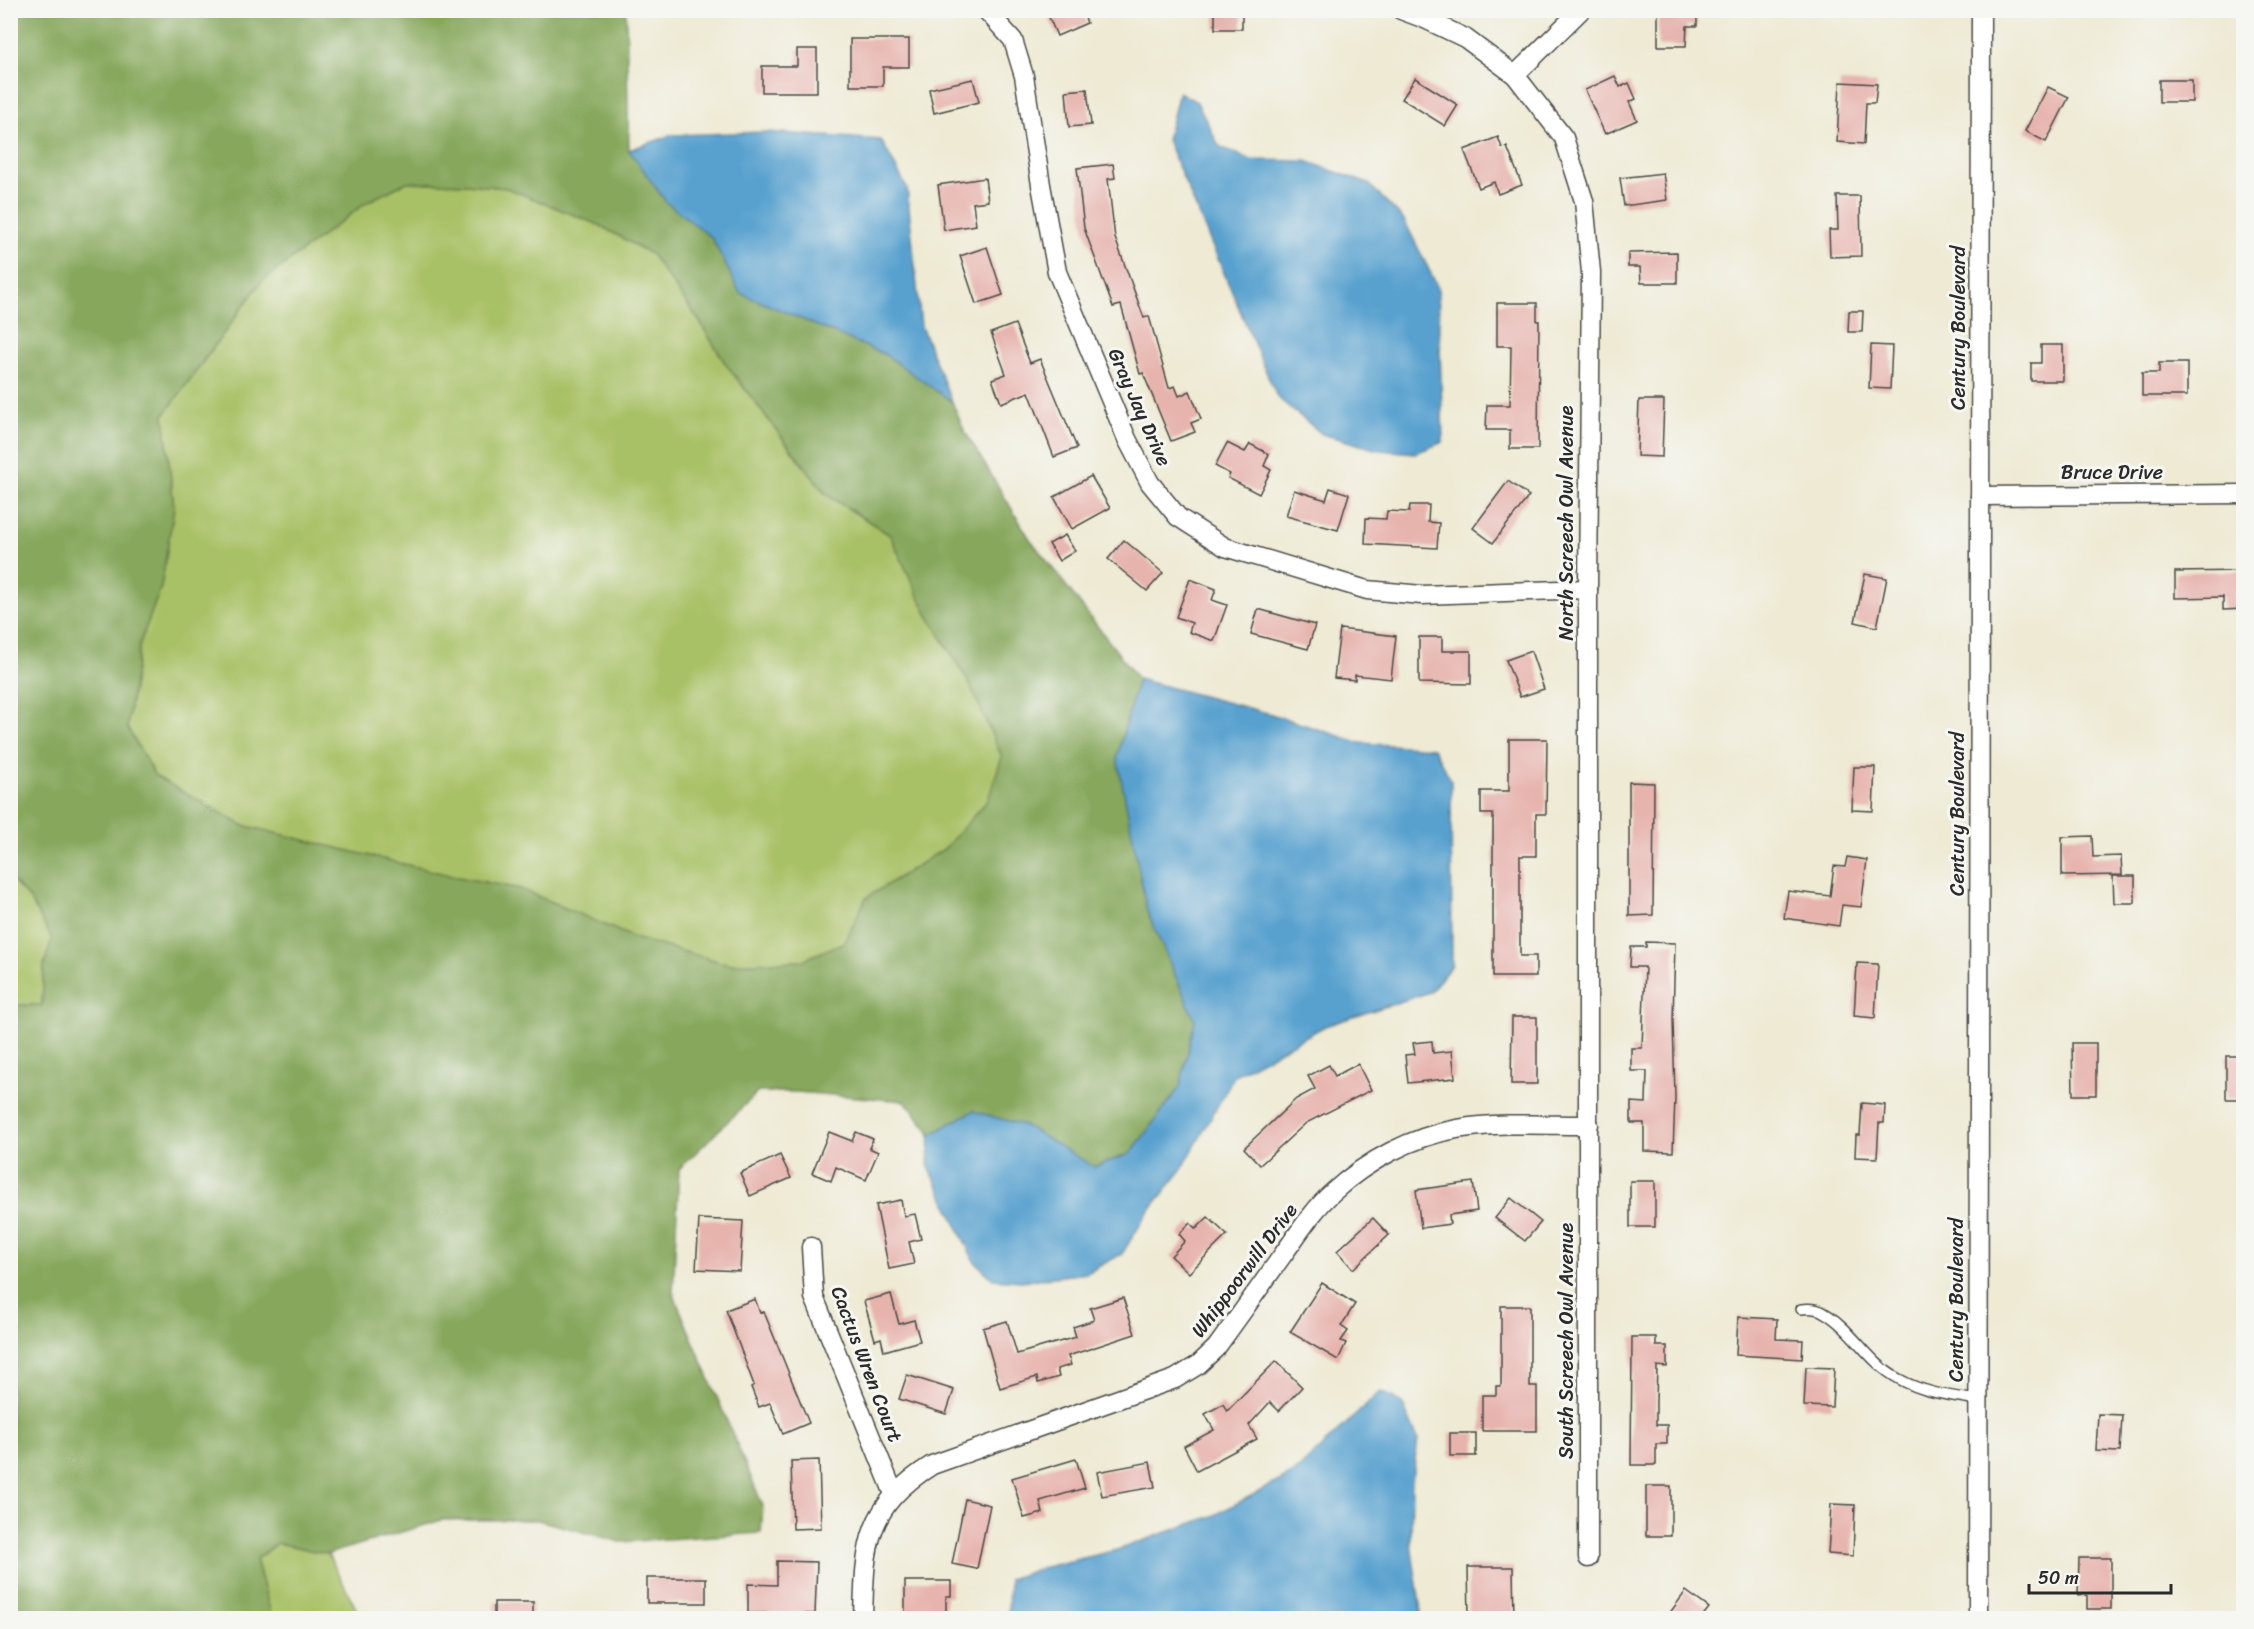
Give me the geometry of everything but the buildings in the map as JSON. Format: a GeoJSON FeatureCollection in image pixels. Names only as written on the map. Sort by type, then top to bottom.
{"type":"FeatureCollection","features":[{"type":"Feature","properties":{"kind":"street","name":"Gray Jay Drive"},"geometry":{"type":"LineString","coordinates":[[986,10],[1013,40],[1024,76],[1057,272],[1127,439],[1150,483],[1178,518],[1225,547],[1367,590],[1422,595],[1588,589]]}},
{"type":"Feature","properties":{"kind":"street","name":"North Screech Owl Avenue"},"geometry":{"type":"LineString","coordinates":[[1401,10],[1465,38],[1515,75],[1564,138],[1584,201],[1591,272],[1588,589],[1589,1125]]}},
{"type":"Feature","properties":{"kind":"street"},"geometry":{"type":"LineString","coordinates":[[1515,75],[1581,10]]}},
{"type":"Feature","properties":{"kind":"street","name":"Century Boulevard"},"geometry":{"type":"LineString","coordinates":[[1978,1618],[1981,10]]}},
{"type":"Feature","properties":{"kind":"street","name":"Bruce Drive"},"geometry":{"type":"LineString","coordinates":[[1980,496],[2244,494]]}},
{"type":"Feature","properties":{"kind":"street","name":"Whippoorwill Drive"},"geometry":{"type":"LineString","coordinates":[[863,1618],[865,1561],[870,1536],[881,1512],[894,1494],[911,1478],[932,1465],[1175,1379],[1198,1365],[1216,1348],[1309,1217],[1332,1192],[1350,1178],[1389,1153],[1420,1139],[1455,1130],[1488,1125],[1589,1125]]}},
{"type":"Feature","properties":{"kind":"street","name":"South Screech Owl Avenue"},"geometry":{"type":"LineString","coordinates":[[1588,1557],[1589,1125]]}},
{"type":"Feature","properties":{"kind":"street","name":"Cactus Wren Court"},"geometry":{"type":"LineString","coordinates":[[811,1247],[814,1297],[894,1494]]}},
{"type":"Feature","properties":{"kind":"lane"},"geometry":{"type":"LineString","coordinates":[[1801,1309],[1811,1308],[1823,1312],[1869,1356],[1898,1379],[1935,1394],[1978,1400]]}},
{"type":"Feature","properties":{"kind":"green space"},"geometry":{"type":"Polygon","coordinates":[[[11,11],[626,11],[629,150],[666,202],[712,238],[740,293],[886,355],[952,402],[964,430],[1030,539],[1138,679],[1117,757],[1147,911],[1195,1020],[1180,1087],[1130,1154],[1093,1167],[1026,1126],[973,1111],[930,1135],[905,1101],[796,1092],[758,1092],[679,1169],[673,1293],[763,1506],[761,1533],[620,1542],[538,1520],[442,1520],[328,1554],[278,1543],[256,1559],[272,1618],[11,1618],[11,1005],[42,1005],[44,966],[52,939],[29,898],[11,879],[11,11]],[[407,182],[367,202],[261,282],[164,415],[174,508],[161,587],[140,643],[127,727],[155,776],[242,825],[453,876],[521,889],[637,939],[729,964],[801,961],[845,942],[866,898],[944,849],[988,800],[1002,757],[969,683],[926,612],[890,535],[826,494],[725,363],[698,319],[651,254],[599,225],[507,188],[407,182]]]}},
{"type":"Feature","properties":{"kind":"green space"},"geometry":{"type":"Polygon","coordinates":[[[407,182],[507,188],[599,225],[651,254],[698,319],[725,363],[825,494],[890,535],[926,612],[969,683],[1002,757],[988,800],[944,849],[866,898],[845,942],[801,961],[728,964],[637,939],[521,889],[453,876],[242,825],[155,776],[127,727],[140,643],[161,587],[174,508],[164,415],[261,282],[367,202],[407,182]]]}},
{"type":"Feature","properties":{"kind":"green space"},"geometry":{"type":"Polygon","coordinates":[[[10,879],[29,898],[52,939],[44,966],[42,1005],[11,1005],[10,879]]]}},
{"type":"Feature","properties":{"kind":"green space"},"geometry":{"type":"Polygon","coordinates":[[[278,1543],[328,1554],[361,1618],[272,1618],[256,1559],[278,1543]]]}},
{"type":"Feature","properties":{"kind":"water"},"geometry":{"type":"Polygon","coordinates":[[[1179,92],[1197,102],[1219,146],[1251,160],[1306,161],[1369,184],[1404,220],[1438,288],[1443,442],[1416,453],[1378,450],[1322,434],[1277,397],[1167,140],[1179,92]]]}},
{"type":"Feature","properties":{"kind":"water"},"geometry":{"type":"Polygon","coordinates":[[[767,132],[881,140],[907,188],[921,326],[952,402],[886,355],[740,293],[712,238],[666,202],[629,150],[672,135],[767,132]]]}},
{"type":"Feature","properties":{"kind":"water"},"geometry":{"type":"Polygon","coordinates":[[[1138,679],[1271,714],[1361,743],[1433,748],[1451,780],[1452,965],[1430,992],[1325,1026],[1235,1075],[1181,1171],[1148,1212],[1122,1254],[1087,1273],[1022,1281],[993,1279],[974,1261],[928,1165],[930,1135],[973,1111],[1026,1126],[1094,1167],[1130,1154],[1180,1087],[1195,1020],[1147,911],[1117,757],[1138,679]]]}},
{"type":"Feature","properties":{"kind":"water"},"geometry":{"type":"Polygon","coordinates":[[[1380,1392],[1395,1398],[1403,1405],[1418,1439],[1412,1482],[1411,1544],[1422,1618],[1008,1618],[1009,1579],[1045,1567],[1117,1550],[1215,1515],[1294,1473],[1380,1392]]]}}]}
